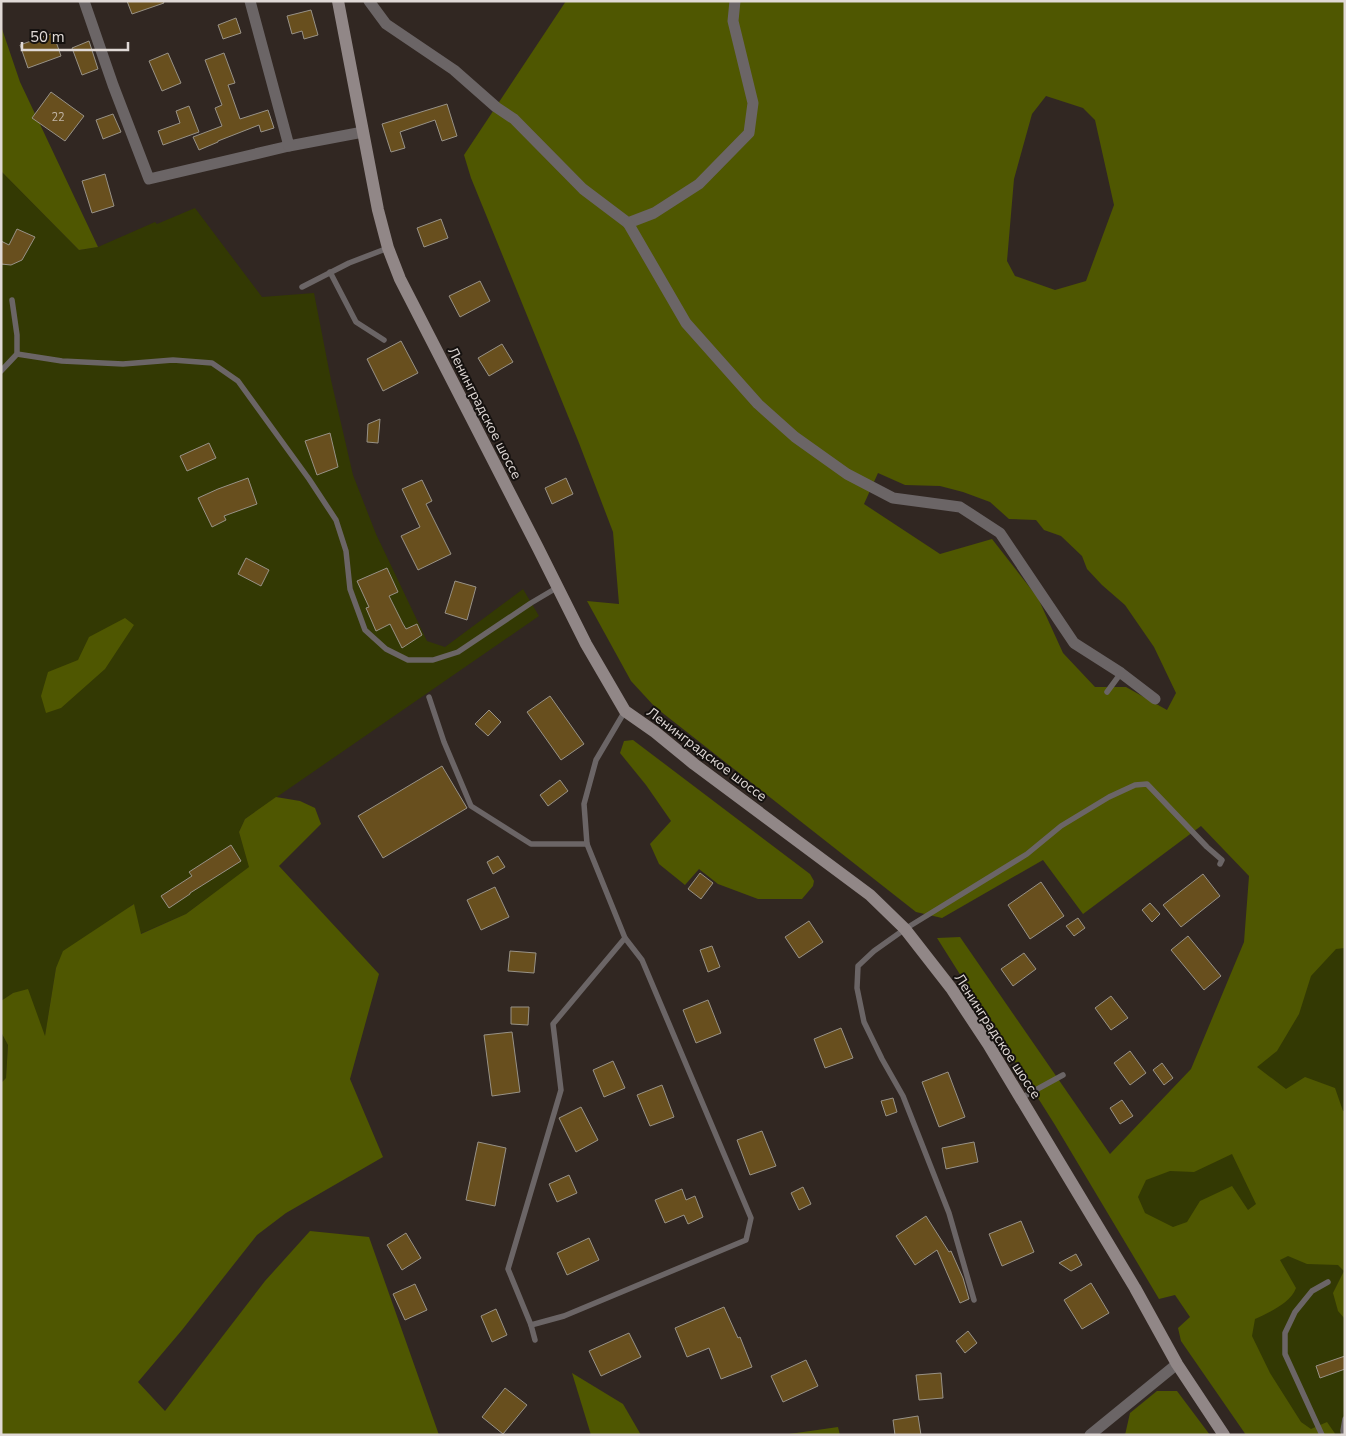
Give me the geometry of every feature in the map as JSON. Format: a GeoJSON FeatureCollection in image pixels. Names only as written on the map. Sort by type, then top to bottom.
{"type":"FeatureCollection","features":[{"type":"Feature","properties":{"kind":"main road","name":"Ленинградское шоссе"},"geometry":{"type":"LineString","coordinates":[[338,1],[378,210],[388,248],[400,279],[586,644],[625,711],[870,895],[905,929],[951,988],[988,1044],[1131,1281],[1177,1364],[1224,1435]]}},
{"type":"Feature","properties":{"kind":"street"},"geometry":{"type":"LineString","coordinates":[[84,1],[113,85],[150,179],[289,146],[363,132]]}},
{"type":"Feature","properties":{"kind":"street"},"geometry":{"type":"LineString","coordinates":[[250,1],[289,146]]}},
{"type":"Feature","properties":{"kind":"street"},"geometry":{"type":"LineString","coordinates":[[369,1],[386,24],[454,70],[496,107],[514,119],[582,189],[628,223],[686,323],[758,404],[795,437],[847,474],[894,498],[960,507],[1000,533],[1074,643],[1121,673],[1155,699]]}},
{"type":"Feature","properties":{"kind":"street"},"geometry":{"type":"LineString","coordinates":[[628,223],[654,213],[699,184],[750,132],[753,103],[733,22],[735,1]]}},
{"type":"Feature","properties":{"kind":"street"},"geometry":{"type":"LineString","coordinates":[[1090,1435],[1177,1364]]}},
{"type":"Feature","properties":{"kind":"lane"},"geometry":{"type":"LineString","coordinates":[[302,287],[362,257],[388,248]]}},
{"type":"Feature","properties":{"kind":"lane"},"geometry":{"type":"LineString","coordinates":[[330,272],[356,322],[384,340]]}},
{"type":"Feature","properties":{"kind":"lane"},"geometry":{"type":"LineString","coordinates":[[1,371],[16,354],[17,335],[12,300]]}},
{"type":"Feature","properties":{"kind":"lane"},"geometry":{"type":"LineString","coordinates":[[16,354],[26,354],[62,361],[123,364],[173,360],[212,363],[238,381],[309,478],[336,520],[346,551],[350,589],[365,630],[386,649],[408,660],[433,660],[458,652],[558,587]]}},
{"type":"Feature","properties":{"kind":"lane"},"geometry":{"type":"LineString","coordinates":[[1108,692],[1121,673]]}},
{"type":"Feature","properties":{"kind":"lane"},"geometry":{"type":"LineString","coordinates":[[429,697],[444,742],[471,806],[531,844],[587,844]]}},
{"type":"Feature","properties":{"kind":"lane"},"geometry":{"type":"LineString","coordinates":[[531,1325],[564,1316],[746,1240],[751,1218],[642,960],[626,938],[587,844],[584,804],[596,760],[625,711]]}},
{"type":"Feature","properties":{"kind":"lane"},"geometry":{"type":"LineString","coordinates":[[974,1300],[949,1213],[903,1096],[864,1022],[857,988],[858,966],[874,951],[905,929],[1027,854],[1061,826],[1109,797],[1135,785],[1147,784],[1206,847],[1222,860],[1220,864]]}},
{"type":"Feature","properties":{"kind":"lane"},"geometry":{"type":"LineString","coordinates":[[535,1340],[531,1325],[508,1269],[561,1090],[553,1024],[626,938]]}},
{"type":"Feature","properties":{"kind":"lane"},"geometry":{"type":"LineString","coordinates":[[1021,1098],[1063,1074]]}},
{"type":"Feature","properties":{"kind":"lane"},"geometry":{"type":"LineString","coordinates":[[1322,1435],[1285,1354],[1285,1333],[1295,1312],[1312,1291],[1328,1282]]}},
{"type":"Feature","properties":{"kind":"lane"},"geometry":{"type":"LineString","coordinates":[[1344,1435],[1345,1419]]}},
{"type":"Feature","properties":{"kind":"green space"},"geometry":{"type":"Polygon","coordinates":[[[566,1],[1345,1],[1345,948],[1336,949],[1311,976],[1299,1014],[1277,1051],[1257,1067],[1286,1089],[1305,1077],[1335,1088],[1343,1111],[1345,1111],[1345,1319],[1338,1311],[1333,1293],[1344,1271],[1338,1265],[1307,1264],[1288,1256],[1280,1260],[1296,1288],[1284,1303],[1255,1319],[1252,1336],[1270,1373],[1301,1422],[1311,1429],[1327,1422],[1336,1435],[1246,1435],[1181,1341],[1178,1328],[1190,1317],[1175,1295],[1159,1299],[1055,1125],[937,938],[960,937],[1110,1154],[1191,1069],[1244,942],[1249,876],[1201,826],[1083,914],[1043,860],[942,918],[916,912],[655,707],[631,681],[587,601],[619,604],[613,532],[579,443],[471,178],[464,155],[566,1]],[[1046,96],[1032,114],[1014,179],[1007,261],[1015,276],[1055,290],[1086,281],[1114,205],[1095,120],[1083,108],[1046,96]],[[878,473],[864,504],[940,554],[992,539],[1038,598],[1063,653],[1095,687],[1126,687],[1167,710],[1176,693],[1154,647],[1125,605],[1087,569],[1082,556],[1061,536],[1044,530],[1036,520],[1009,519],[990,502],[963,492],[940,486],[905,485],[878,473]],[[1232,1154],[1194,1172],[1170,1171],[1146,1180],[1138,1197],[1145,1213],[1173,1227],[1187,1222],[1200,1201],[1232,1186],[1248,1210],[1256,1204],[1232,1154]]]}},
{"type":"Feature","properties":{"kind":"green space"},"geometry":{"type":"Polygon","coordinates":[[[1,26],[20,82],[98,247],[79,250],[1,171],[1,26]]]}},
{"type":"Feature","properties":{"kind":"green space"},"geometry":{"type":"Polygon","coordinates":[[[1,171],[79,250],[98,247],[155,222],[157,224],[195,208],[262,297],[314,293],[331,380],[353,475],[376,534],[427,641],[445,647],[523,589],[539,616],[245,819],[239,832],[250,867],[186,914],[140,934],[133,904],[56,968],[45,1037],[13,993],[1,1001],[1,171]]]}},
{"type":"Feature","properties":{"kind":"green space"},"geometry":{"type":"Polygon","coordinates":[[[125,618],[134,625],[105,669],[61,708],[46,713],[41,696],[48,672],[78,660],[89,637],[125,618]]]}},
{"type":"Feature","properties":{"kind":"green space"},"geometry":{"type":"Polygon","coordinates":[[[633,740],[810,874],[814,881],[813,886],[802,899],[758,899],[718,884],[699,869],[685,885],[659,864],[650,844],[671,821],[646,785],[620,753],[624,741],[633,740]]]}},
{"type":"Feature","properties":{"kind":"green space"},"geometry":{"type":"Polygon","coordinates":[[[276,797],[300,801],[315,808],[321,824],[279,866],[379,974],[350,1079],[383,1157],[286,1213],[257,1235],[138,1382],[165,1411],[265,1281],[310,1231],[369,1237],[439,1435],[1,1435],[1,1083],[6,1078],[8,1045],[1,1032],[1,1001],[13,993],[28,989],[45,1036],[56,968],[63,951],[134,904],[141,934],[186,914],[249,867],[239,832],[245,819],[276,797]]]}},
{"type":"Feature","properties":{"kind":"green space"},"geometry":{"type":"Polygon","coordinates":[[[1345,882],[1345,1435],[1297,1435],[1117,1180],[1345,882]]]}},
{"type":"Feature","properties":{"kind":"green space"},"geometry":{"type":"Polygon","coordinates":[[[1,1032],[8,1045],[6,1078],[1,1083],[1,1032]]]}},
{"type":"Feature","properties":{"kind":"green space"},"geometry":{"type":"Polygon","coordinates":[[[572,1373],[623,1404],[641,1435],[591,1435],[572,1373]]]}},
{"type":"Feature","properties":{"kind":"green space"},"geometry":{"type":"Polygon","coordinates":[[[1157,1391],[1177,1391],[1210,1435],[1125,1435],[1130,1413],[1157,1391]]]}},
{"type":"Feature","properties":{"kind":"green space"},"geometry":{"type":"Polygon","coordinates":[[[838,1427],[840,1435],[782,1435],[838,1427]]]}},
{"type":"Feature","properties":{"kind":"building"},"geometry":{"type":"Polygon","coordinates":[[[127,1],[163,1],[164,3],[132,14],[127,1]]]}},
{"type":"Feature","properties":{"kind":"building"},"geometry":{"type":"Polygon","coordinates":[[[311,10],[318,35],[304,39],[302,31],[292,34],[287,16],[311,10]]]}},
{"type":"Feature","properties":{"kind":"building"},"geometry":{"type":"Polygon","coordinates":[[[236,18],[241,33],[223,39],[218,25],[236,18]]]}},
{"type":"Feature","properties":{"kind":"building"},"geometry":{"type":"Polygon","coordinates":[[[53,33],[61,56],[28,68],[20,45],[53,33]]]}},
{"type":"Feature","properties":{"kind":"building"},"geometry":{"type":"Polygon","coordinates":[[[89,41],[98,69],[82,75],[72,48],[89,41]]]}},
{"type":"Feature","properties":{"kind":"building"},"geometry":{"type":"Polygon","coordinates":[[[168,53],[181,83],[162,91],[149,61],[168,53]]]}},
{"type":"Feature","properties":{"kind":"building"},"geometry":{"type":"Polygon","coordinates":[[[224,53],[235,83],[228,85],[240,119],[268,110],[274,128],[261,132],[259,125],[199,150],[193,137],[222,126],[215,108],[222,105],[205,60],[224,53]]]}},
{"type":"Feature","properties":{"kind":"building"},"geometry":{"type":"Polygon","coordinates":[[[51,92],[84,116],[65,141],[32,118],[51,92]]]}},
{"type":"Feature","properties":{"kind":"building"},"geometry":{"type":"Polygon","coordinates":[[[447,104],[457,136],[442,141],[435,120],[400,132],[405,148],[391,152],[382,124],[447,104]]]}},
{"type":"Feature","properties":{"kind":"building"},"geometry":{"type":"Polygon","coordinates":[[[189,106],[199,132],[163,145],[158,131],[180,123],[176,111],[189,106]]]}},
{"type":"Feature","properties":{"kind":"building"},"geometry":{"type":"Polygon","coordinates":[[[113,114],[121,132],[103,139],[96,120],[113,114]]]}},
{"type":"Feature","properties":{"kind":"building"},"geometry":{"type":"Polygon","coordinates":[[[105,174],[114,206],[92,213],[82,181],[105,174]]]}},
{"type":"Feature","properties":{"kind":"building"},"geometry":{"type":"Polygon","coordinates":[[[441,219],[448,238],[424,247],[417,228],[441,219]]]}},
{"type":"Feature","properties":{"kind":"building"},"geometry":{"type":"Polygon","coordinates":[[[17,229],[35,237],[22,260],[11,265],[1,264],[1,241],[9,245],[17,229]]]}},
{"type":"Feature","properties":{"kind":"building"},"geometry":{"type":"Polygon","coordinates":[[[480,281],[490,301],[460,317],[449,296],[480,281]]]}},
{"type":"Feature","properties":{"kind":"building"},"geometry":{"type":"Polygon","coordinates":[[[401,341],[418,373],[383,391],[367,359],[401,341]]]}},
{"type":"Feature","properties":{"kind":"building"},"geometry":{"type":"Polygon","coordinates":[[[502,344],[513,362],[489,376],[478,358],[502,344]]]}},
{"type":"Feature","properties":{"kind":"building"},"geometry":{"type":"Polygon","coordinates":[[[380,419],[378,443],[367,442],[368,424],[380,419]]]}},
{"type":"Feature","properties":{"kind":"building"},"geometry":{"type":"Polygon","coordinates":[[[330,433],[338,467],[317,475],[305,441],[330,433]]]}},
{"type":"Feature","properties":{"kind":"building"},"geometry":{"type":"Polygon","coordinates":[[[209,443],[216,458],[187,471],[180,456],[209,443]]]}},
{"type":"Feature","properties":{"kind":"building"},"geometry":{"type":"Polygon","coordinates":[[[248,478],[257,504],[224,516],[226,520],[212,527],[198,498],[248,478]]]}},
{"type":"Feature","properties":{"kind":"building"},"geometry":{"type":"Polygon","coordinates":[[[566,478],[573,494],[552,504],[545,488],[566,478]]]}},
{"type":"Feature","properties":{"kind":"building"},"geometry":{"type":"Polygon","coordinates":[[[422,480],[432,501],[426,504],[451,554],[418,570],[401,536],[420,527],[402,489],[422,480]]]}},
{"type":"Feature","properties":{"kind":"building"},"geometry":{"type":"Polygon","coordinates":[[[246,558],[269,570],[261,586],[238,574],[246,558]]]}},
{"type":"Feature","properties":{"kind":"building"},"geometry":{"type":"Polygon","coordinates":[[[387,568],[398,592],[389,596],[403,624],[406,629],[417,624],[422,635],[402,648],[390,624],[376,631],[366,608],[369,607],[357,581],[387,568]]]}},
{"type":"Feature","properties":{"kind":"building"},"geometry":{"type":"Polygon","coordinates":[[[455,581],[476,587],[467,620],[445,613],[455,581]]]}},
{"type":"Feature","properties":{"kind":"building"},"geometry":{"type":"Polygon","coordinates":[[[550,696],[584,744],[561,760],[527,712],[550,696]]]}},
{"type":"Feature","properties":{"kind":"building"},"geometry":{"type":"Polygon","coordinates":[[[489,710],[501,722],[488,736],[475,724],[489,710]]]}},
{"type":"Feature","properties":{"kind":"building"},"geometry":{"type":"Polygon","coordinates":[[[442,766],[467,808],[383,858],[358,816],[442,766]]]}},
{"type":"Feature","properties":{"kind":"building"},"geometry":{"type":"Polygon","coordinates":[[[560,780],[568,791],[548,806],[540,795],[560,780]]]}},
{"type":"Feature","properties":{"kind":"building"},"geometry":{"type":"Polygon","coordinates":[[[231,845],[241,861],[169,908],[161,896],[192,876],[189,872],[231,845]]]}},
{"type":"Feature","properties":{"kind":"building"},"geometry":{"type":"Polygon","coordinates":[[[498,856],[505,867],[493,874],[487,862],[498,856]]]}},
{"type":"Feature","properties":{"kind":"building"},"geometry":{"type":"Polygon","coordinates":[[[700,873],[713,883],[701,899],[688,889],[700,873]]]}},
{"type":"Feature","properties":{"kind":"building"},"geometry":{"type":"Polygon","coordinates":[[[1203,874],[1220,896],[1181,927],[1163,905],[1203,874]]]}},
{"type":"Feature","properties":{"kind":"building"},"geometry":{"type":"Polygon","coordinates":[[[1041,882],[1064,916],[1030,939],[1008,905],[1041,882]]]}},
{"type":"Feature","properties":{"kind":"building"},"geometry":{"type":"Polygon","coordinates":[[[495,887],[509,917],[481,930],[467,900],[495,887]]]}},
{"type":"Feature","properties":{"kind":"building"},"geometry":{"type":"Polygon","coordinates":[[[1150,903],[1160,914],[1152,922],[1142,910],[1150,903]]]}},
{"type":"Feature","properties":{"kind":"building"},"geometry":{"type":"Polygon","coordinates":[[[1078,918],[1085,928],[1074,936],[1066,926],[1078,918]]]}},
{"type":"Feature","properties":{"kind":"building"},"geometry":{"type":"Polygon","coordinates":[[[809,921],[823,942],[799,958],[785,937],[809,921]]]}},
{"type":"Feature","properties":{"kind":"building"},"geometry":{"type":"Polygon","coordinates":[[[1188,936],[1221,976],[1204,990],[1171,950],[1188,936]]]}},
{"type":"Feature","properties":{"kind":"building"},"geometry":{"type":"Polygon","coordinates":[[[712,946],[720,967],[708,972],[700,950],[712,946]]]}},
{"type":"Feature","properties":{"kind":"building"},"geometry":{"type":"Polygon","coordinates":[[[510,951],[536,953],[534,973],[508,971],[510,951]]]}},
{"type":"Feature","properties":{"kind":"building"},"geometry":{"type":"Polygon","coordinates":[[[1024,953],[1036,969],[1013,986],[1001,969],[1024,953]]]}},
{"type":"Feature","properties":{"kind":"building"},"geometry":{"type":"Polygon","coordinates":[[[1111,996],[1128,1018],[1111,1030],[1095,1008],[1111,996]]]}},
{"type":"Feature","properties":{"kind":"building"},"geometry":{"type":"Polygon","coordinates":[[[708,1000],[721,1033],[696,1043],[683,1010],[708,1000]]]}},
{"type":"Feature","properties":{"kind":"building"},"geometry":{"type":"Polygon","coordinates":[[[511,1007],[529,1007],[528,1025],[511,1024],[511,1007]]]}},
{"type":"Feature","properties":{"kind":"building"},"geometry":{"type":"Polygon","coordinates":[[[841,1028],[853,1058],[825,1068],[814,1039],[841,1028]]]}},
{"type":"Feature","properties":{"kind":"building"},"geometry":{"type":"Polygon","coordinates":[[[512,1032],[520,1092],[492,1096],[484,1035],[512,1032]]]}},
{"type":"Feature","properties":{"kind":"building"},"geometry":{"type":"Polygon","coordinates":[[[1130,1051],[1146,1073],[1130,1085],[1114,1063],[1130,1051]]]}},
{"type":"Feature","properties":{"kind":"building"},"geometry":{"type":"Polygon","coordinates":[[[613,1061],[625,1088],[604,1097],[593,1070],[613,1061]]]}},
{"type":"Feature","properties":{"kind":"building"},"geometry":{"type":"Polygon","coordinates":[[[1162,1063],[1173,1078],[1164,1085],[1153,1070],[1162,1063]]]}},
{"type":"Feature","properties":{"kind":"building"},"geometry":{"type":"Polygon","coordinates":[[[948,1072],[965,1117],[939,1127],[922,1082],[948,1072]]]}},
{"type":"Feature","properties":{"kind":"building"},"geometry":{"type":"Polygon","coordinates":[[[662,1085],[674,1117],[650,1126],[637,1095],[662,1085]]]}},
{"type":"Feature","properties":{"kind":"building"},"geometry":{"type":"Polygon","coordinates":[[[893,1098],[897,1112],[886,1116],[881,1101],[893,1098]]]}},
{"type":"Feature","properties":{"kind":"building"},"geometry":{"type":"Polygon","coordinates":[[[1122,1100],[1133,1116],[1120,1124],[1110,1108],[1122,1100]]]}},
{"type":"Feature","properties":{"kind":"building"},"geometry":{"type":"Polygon","coordinates":[[[581,1107],[598,1140],[576,1152],[559,1118],[581,1107]]]}},
{"type":"Feature","properties":{"kind":"building"},"geometry":{"type":"Polygon","coordinates":[[[762,1131],[776,1166],[750,1175],[737,1140],[762,1131]]]}},
{"type":"Feature","properties":{"kind":"building"},"geometry":{"type":"Polygon","coordinates":[[[478,1142],[506,1148],[495,1206],[466,1200],[478,1142]]]}},
{"type":"Feature","properties":{"kind":"building"},"geometry":{"type":"Polygon","coordinates":[[[974,1142],[978,1162],[946,1169],[942,1148],[974,1142]]]}},
{"type":"Feature","properties":{"kind":"building"},"geometry":{"type":"Polygon","coordinates":[[[569,1175],[577,1193],[557,1202],[549,1184],[569,1175]]]}},
{"type":"Feature","properties":{"kind":"building"},"geometry":{"type":"Polygon","coordinates":[[[803,1187],[811,1204],[799,1210],[791,1193],[803,1187]]]}},
{"type":"Feature","properties":{"kind":"building"},"geometry":{"type":"Polygon","coordinates":[[[682,1189],[686,1200],[695,1196],[703,1217],[688,1224],[684,1215],[665,1223],[655,1200],[682,1189]]]}},
{"type":"Feature","properties":{"kind":"building"},"geometry":{"type":"Polygon","coordinates":[[[926,1216],[949,1252],[951,1251],[963,1278],[969,1299],[960,1303],[937,1250],[915,1265],[896,1236],[926,1216]]]}},
{"type":"Feature","properties":{"kind":"building"},"geometry":{"type":"Polygon","coordinates":[[[1021,1221],[1034,1252],[1002,1266],[989,1234],[1021,1221]]]}},
{"type":"Feature","properties":{"kind":"building"},"geometry":{"type":"Polygon","coordinates":[[[406,1233],[421,1258],[402,1270],[387,1245],[406,1233]]]}},
{"type":"Feature","properties":{"kind":"building"},"geometry":{"type":"Polygon","coordinates":[[[589,1238],[599,1260],[567,1275],[557,1253],[589,1238]]]}},
{"type":"Feature","properties":{"kind":"building"},"geometry":{"type":"Polygon","coordinates":[[[1076,1254],[1082,1265],[1071,1271],[1059,1263],[1076,1254]]]}},
{"type":"Feature","properties":{"kind":"building"},"geometry":{"type":"Polygon","coordinates":[[[1091,1283],[1109,1313],[1082,1329],[1064,1300],[1091,1283]]]}},
{"type":"Feature","properties":{"kind":"building"},"geometry":{"type":"Polygon","coordinates":[[[415,1284],[427,1310],[405,1320],[393,1294],[415,1284]]]}},
{"type":"Feature","properties":{"kind":"building"},"geometry":{"type":"Polygon","coordinates":[[[724,1307],[738,1338],[740,1337],[752,1367],[721,1379],[709,1348],[687,1357],[675,1328],[724,1307]]]}},
{"type":"Feature","properties":{"kind":"building"},"geometry":{"type":"Polygon","coordinates":[[[496,1309],[507,1335],[492,1342],[481,1316],[496,1309]]]}},
{"type":"Feature","properties":{"kind":"building"},"geometry":{"type":"Polygon","coordinates":[[[968,1331],[977,1343],[965,1353],[956,1341],[968,1331]]]}},
{"type":"Feature","properties":{"kind":"building"},"geometry":{"type":"Polygon","coordinates":[[[629,1333],[641,1357],[601,1376],[589,1351],[629,1333]]]}},
{"type":"Feature","properties":{"kind":"building"},"geometry":{"type":"Polygon","coordinates":[[[1345,1356],[1345,1369],[1320,1378],[1316,1366],[1345,1356]]]}},
{"type":"Feature","properties":{"kind":"building"},"geometry":{"type":"Polygon","coordinates":[[[806,1360],[818,1386],[783,1402],[771,1376],[806,1360]]]}},
{"type":"Feature","properties":{"kind":"building"},"geometry":{"type":"Polygon","coordinates":[[[941,1373],[943,1398],[919,1400],[916,1375],[941,1373]]]}},
{"type":"Feature","properties":{"kind":"building"},"geometry":{"type":"Polygon","coordinates":[[[505,1388],[527,1405],[503,1434],[482,1417],[505,1388]]]}},
{"type":"Feature","properties":{"kind":"building"},"geometry":{"type":"Polygon","coordinates":[[[918,1416],[921,1435],[895,1435],[893,1420],[918,1416]]]}}]}
